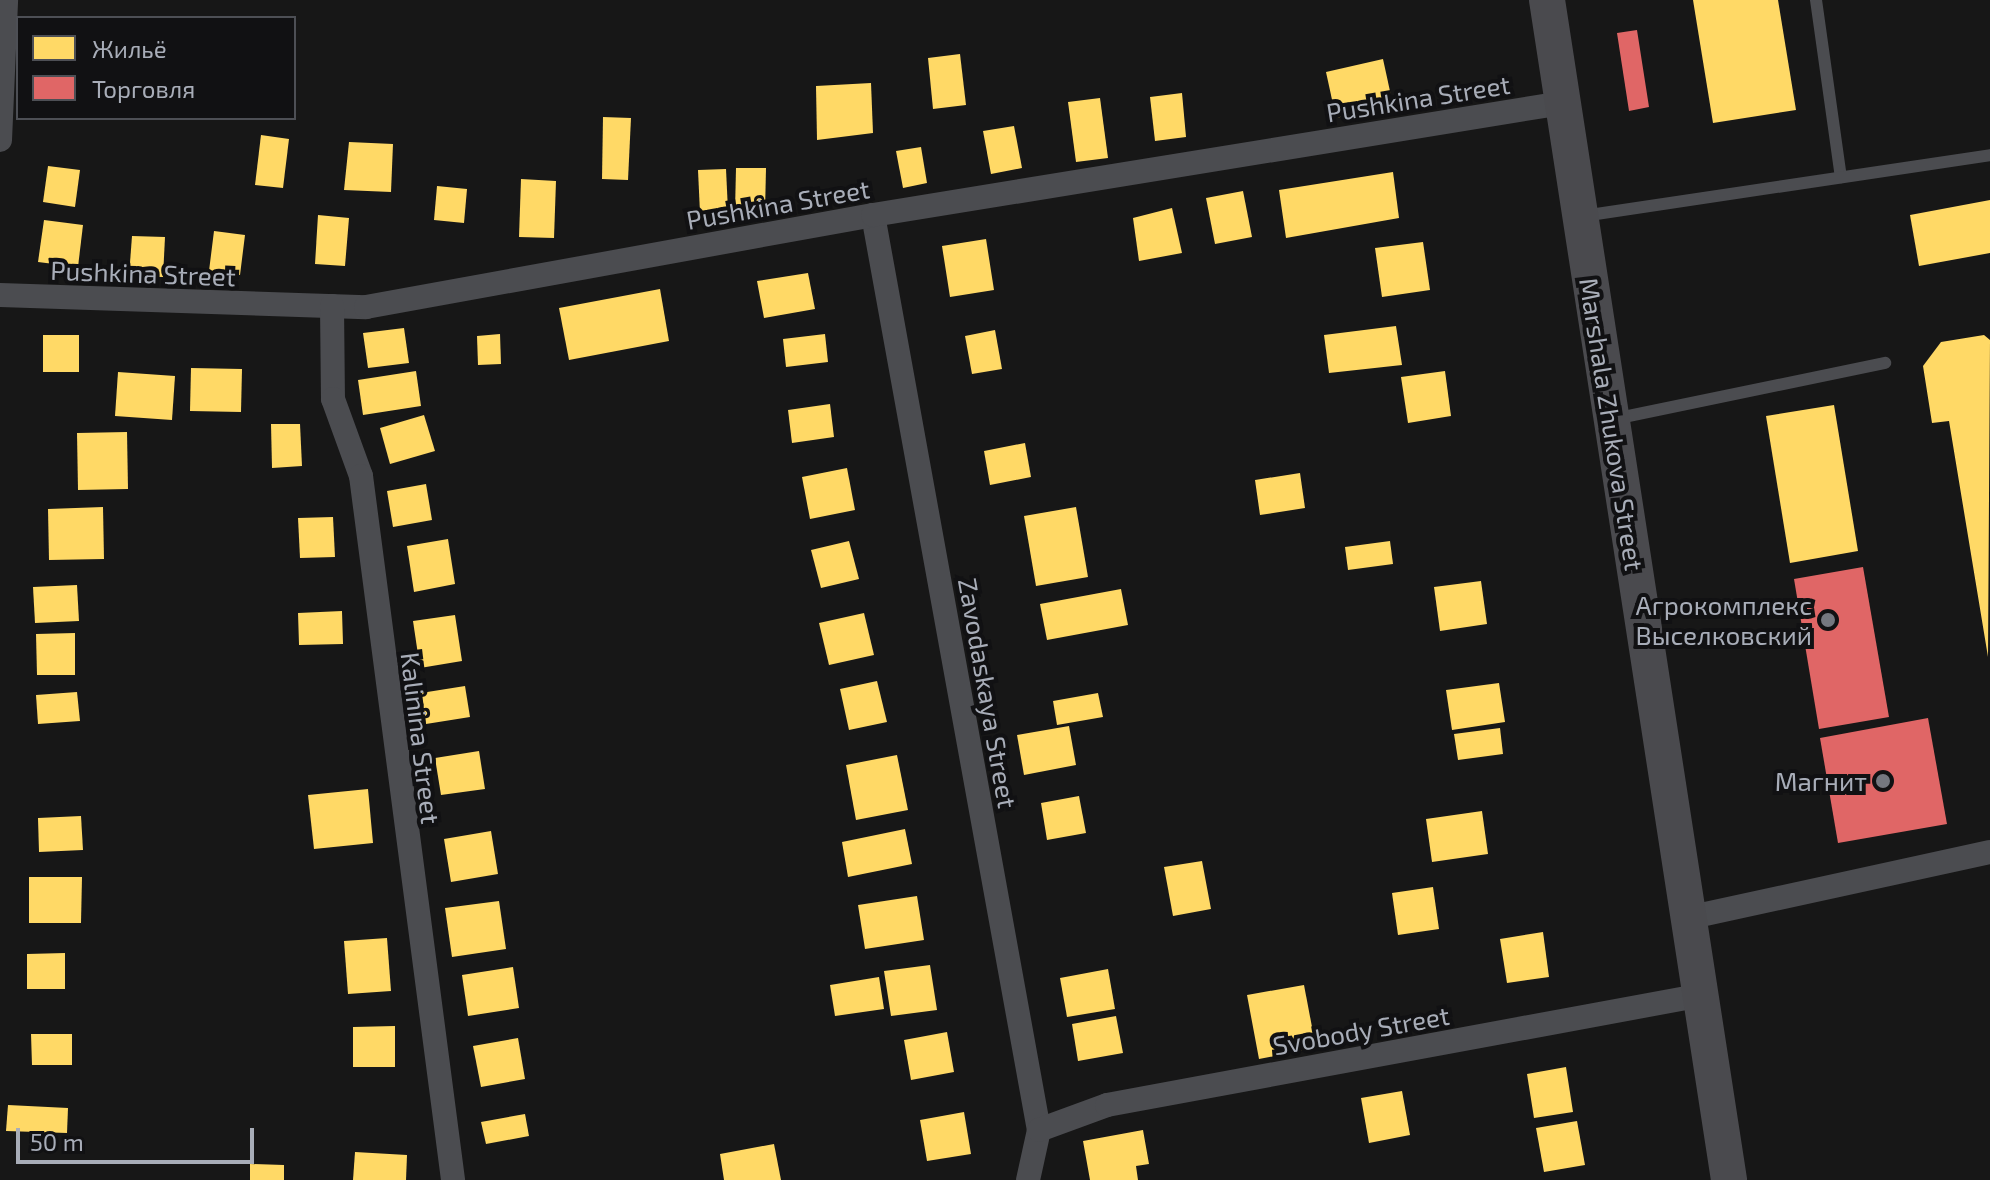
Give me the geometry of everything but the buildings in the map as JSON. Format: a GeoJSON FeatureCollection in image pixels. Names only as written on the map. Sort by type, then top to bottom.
{"type":"FeatureCollection","features":[{"type":"Feature","properties":{"kind":"main road","name":"Marshala Zhukova Street"},"geometry":{"type":"LineString","coordinates":[[1547,0],[1697,996],[1729,1180]]}},
{"type":"Feature","properties":{"kind":"street"},"geometry":{"type":"LineString","coordinates":[[0,140],[6,0]]}},
{"type":"Feature","properties":{"kind":"street","name":"Pushkina Street"},"geometry":{"type":"LineString","coordinates":[[0,295],[366,307],[873,215],[1562,103]]}},
{"type":"Feature","properties":{"kind":"street","name":"Zavodaskaya Street"},"geometry":{"type":"LineString","coordinates":[[873,215],[1039,1130],[1028,1180]]}},
{"type":"Feature","properties":{"kind":"street","name":"Kalinina Street"},"geometry":{"type":"LineString","coordinates":[[332,306],[333,399],[361,476],[453,1180]]}},
{"type":"Feature","properties":{"kind":"street"},"geometry":{"type":"LineString","coordinates":[[1687,918],[1990,852]]}},
{"type":"Feature","properties":{"kind":"street","name":"Svobody Street"},"geometry":{"type":"LineString","coordinates":[[1039,1130],[1107,1105],[1697,996]]}},
{"type":"Feature","properties":{"kind":"lane"},"geometry":{"type":"LineString","coordinates":[[1816,0],[1841,177]]}},
{"type":"Feature","properties":{"kind":"lane"},"geometry":{"type":"LineString","coordinates":[[1580,217],[1990,155]]}},
{"type":"Feature","properties":{"kind":"lane"},"geometry":{"type":"LineString","coordinates":[[1611,420],[1885,363]]}},
{"type":"Feature","properties":{"kind":"place","name":"Агрокомплекс Выселковский"},"geometry":{"type":"Point","coordinates":[1828,620]}},
{"type":"Feature","properties":{"kind":"place","name":"Магнит"},"geometry":{"type":"Point","coordinates":[1883,781]}}]}
